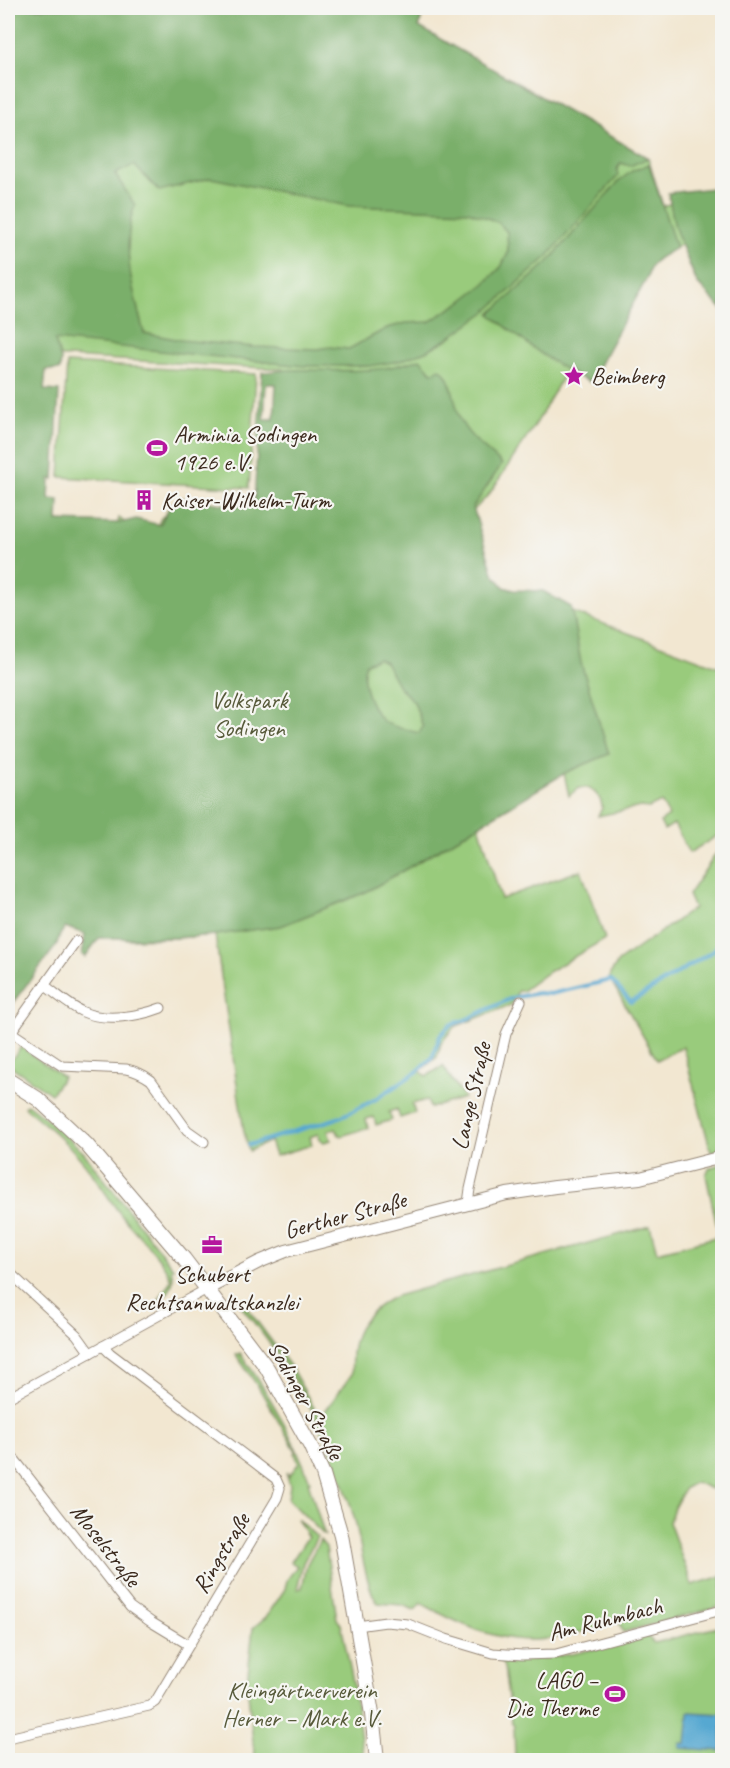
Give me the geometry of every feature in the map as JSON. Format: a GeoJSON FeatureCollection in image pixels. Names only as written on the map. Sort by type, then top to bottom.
{"type":"FeatureCollection","features":[{"type":"Feature","properties":{"kind":"main road","name":"Sodinger Straße"},"geometry":{"type":"LineString","coordinates":[[8,1080],[38,1099],[86,1144],[184,1259],[267,1368],[310,1445],[322,1474],[341,1535],[377,1761]]}},
{"type":"Feature","properties":{"kind":"street"},"geometry":{"type":"LineString","coordinates":[[76,941],[9,1035],[62,1066],[126,1069],[145,1075],[187,1130],[204,1142]]}},
{"type":"Feature","properties":{"kind":"street"},"geometry":{"type":"LineString","coordinates":[[44,985],[78,1010],[95,1016],[130,1017],[161,1008]]}},
{"type":"Feature","properties":{"kind":"street","name":"Lange Straße"},"geometry":{"type":"LineString","coordinates":[[468,1203],[506,1034],[521,1001]]}},
{"type":"Feature","properties":{"kind":"street","name":"Gerther Straße"},"geometry":{"type":"LineString","coordinates":[[8,1398],[207,1289],[286,1251],[507,1194],[640,1178],[723,1157]]}},
{"type":"Feature","properties":{"kind":"street"},"geometry":{"type":"LineString","coordinates":[[8,1271],[77,1335],[90,1353]]}},
{"type":"Feature","properties":{"kind":"street","name":"Ringstraße"},"geometry":{"type":"LineString","coordinates":[[8,1738],[149,1706],[155,1702],[277,1498],[280,1488],[276,1479],[103,1346]]}},
{"type":"Feature","properties":{"kind":"street","name":"Moselstraße"},"geometry":{"type":"LineString","coordinates":[[8,1451],[130,1607],[189,1645]]}},
{"type":"Feature","properties":{"kind":"street","name":"Am Ruhmbach"},"geometry":{"type":"LineString","coordinates":[[357,1626],[386,1622],[408,1624],[446,1639],[493,1653],[556,1654],[723,1610]]}},
{"type":"Feature","properties":{"kind":"green space","name":"Volkspark Sodingen"},"geometry":{"type":"Polygon","coordinates":[[[8,8],[424,8],[419,27],[648,158],[663,206],[722,187],[722,309],[697,283],[681,244],[660,257],[649,270],[648,276],[590,382],[566,371],[537,422],[490,493],[457,528],[491,612],[571,607],[572,612],[722,668],[722,833],[689,853],[674,824],[664,830],[660,822],[669,816],[661,802],[649,808],[641,807],[598,816],[602,808],[598,796],[591,789],[582,788],[569,796],[564,773],[479,825],[501,899],[581,870],[605,939],[548,972],[522,991],[518,991],[511,1005],[454,1027],[441,1043],[437,1057],[420,1071],[427,1076],[443,1066],[464,1098],[430,1108],[427,1100],[412,1104],[415,1113],[400,1118],[397,1109],[389,1112],[392,1120],[376,1125],[374,1117],[366,1119],[368,1128],[341,1136],[336,1129],[328,1131],[331,1140],[324,1142],[320,1140],[318,1134],[310,1137],[312,1145],[275,1156],[270,1141],[249,1151],[244,1132],[215,935],[128,939],[73,930],[64,926],[8,8]],[[49,356],[45,370],[44,390],[49,520],[117,527],[119,518],[126,523],[157,526],[161,518],[182,501],[236,505],[254,503],[285,382],[283,369],[49,356]]]}},
{"type":"Feature","properties":{"kind":"green space","name":"Volkspark Sodingen"},"geometry":{"type":"Polygon","coordinates":[[[8,8],[424,8],[419,27],[648,158],[630,166],[621,163],[617,169],[618,176],[547,257],[487,311],[446,340],[400,361],[370,366],[303,366],[55,340],[61,360],[60,370],[46,370],[44,390],[59,391],[54,479],[50,479],[49,499],[59,500],[58,521],[120,523],[136,519],[160,525],[171,505],[182,498],[243,507],[254,503],[262,372],[367,370],[392,367],[420,359],[432,372],[439,369],[446,375],[464,426],[502,464],[473,507],[493,573],[504,587],[514,590],[543,591],[571,607],[581,663],[609,754],[565,773],[366,892],[281,926],[175,938],[99,938],[85,957],[82,955],[85,934],[65,927],[56,946],[8,1009],[8,8]],[[134,165],[115,174],[135,205],[128,253],[132,285],[144,333],[181,340],[254,347],[349,349],[387,328],[406,323],[429,322],[484,284],[501,267],[508,253],[507,232],[498,222],[468,211],[349,206],[211,178],[159,191],[134,165]],[[266,384],[264,419],[274,419],[276,384],[266,384]],[[378,658],[366,663],[364,677],[367,694],[378,715],[390,725],[419,733],[423,727],[414,702],[400,688],[385,662],[378,658]]]}},
{"type":"Feature","properties":{"kind":"green space"},"geometry":{"type":"Polygon","coordinates":[[[649,164],[676,248],[651,266],[648,276],[590,382],[550,360],[490,314],[547,263],[619,181],[632,171],[649,164]]]}},
{"type":"Feature","properties":{"kind":"green space"},"geometry":{"type":"Polygon","coordinates":[[[722,187],[722,309],[697,283],[675,228],[668,193],[722,187]]]}},
{"type":"Feature","properties":{"kind":"green space","name":"Arminia Sodingen 1926 e.V."},"geometry":{"type":"Polygon","coordinates":[[[67,363],[256,374],[249,488],[60,477],[67,363]]]}},
{"type":"Feature","properties":{"kind":"green space"},"geometry":{"type":"Polygon","coordinates":[[[722,845],[722,1149],[711,1152],[683,1047],[657,1060],[610,979],[610,974],[618,962],[694,908],[688,895],[722,845]]]}},
{"type":"Feature","properties":{"kind":"green space"},"geometry":{"type":"Polygon","coordinates":[[[21,1047],[63,1077],[51,1094],[8,1064],[21,1047]]]}},
{"type":"Feature","properties":{"kind":"green space"},"geometry":{"type":"Polygon","coordinates":[[[27,1104],[56,1126],[84,1153],[173,1268],[171,1270],[172,1285],[157,1303],[171,1280],[162,1264],[121,1215],[84,1163],[60,1137],[24,1107],[27,1104]]]}},
{"type":"Feature","properties":{"kind":"green space"},"geometry":{"type":"Polygon","coordinates":[[[722,1164],[722,1244],[706,1175],[709,1168],[722,1164]]]}},
{"type":"Feature","properties":{"kind":"green space"},"geometry":{"type":"Polygon","coordinates":[[[650,1226],[657,1252],[716,1237],[722,1259],[722,1473],[711,1489],[696,1482],[685,1488],[669,1522],[692,1585],[722,1576],[722,1606],[623,1632],[619,1621],[565,1636],[530,1640],[482,1632],[421,1603],[415,1610],[402,1605],[378,1603],[370,1589],[350,1504],[320,1427],[284,1364],[241,1306],[239,1297],[290,1366],[320,1418],[352,1374],[353,1348],[360,1327],[374,1310],[396,1296],[650,1226]]]}},
{"type":"Feature","properties":{"kind":"green space"},"geometry":{"type":"Polygon","coordinates":[[[240,1353],[261,1383],[296,1447],[310,1481],[308,1482],[325,1536],[288,1499],[290,1485],[286,1472],[289,1476],[299,1463],[296,1451],[259,1388],[236,1355],[240,1353]]]}},
{"type":"Feature","properties":{"kind":"green space","name":"Kleingärtnerverein Herner – Mark e.V."},"geometry":{"type":"Polygon","coordinates":[[[297,1519],[317,1537],[303,1563],[297,1589],[302,1588],[307,1564],[320,1540],[326,1547],[337,1619],[341,1624],[353,1682],[364,1760],[253,1760],[247,1683],[253,1628],[266,1617],[297,1566],[291,1562],[308,1537],[297,1519]]]}},
{"type":"Feature","properties":{"kind":"green space","name":"LAGO – Die Therme"},"geometry":{"type":"Polygon","coordinates":[[[722,1626],[722,1760],[515,1760],[514,1725],[511,1721],[504,1667],[499,1658],[556,1657],[646,1635],[654,1643],[722,1626]]]}},
{"type":"Feature","properties":{"kind":"water"},"geometry":{"type":"Polygon","coordinates":[[[689,1712],[722,1714],[722,1751],[680,1748],[680,1743],[686,1744],[689,1712]]]}},
{"type":"Feature","properties":{"kind":"waterway"},"geometry":{"type":"LineString","coordinates":[[249,1145],[335,1119],[376,1099],[418,1071],[432,1058],[440,1036],[450,1025],[512,998],[538,993],[550,994],[611,980],[631,1002],[713,951],[718,945],[722,932]]}},
{"type":"Feature","properties":{"kind":"place","name":"Beimberg"},"geometry":{"type":"Point","coordinates":[574,376]}},
{"type":"Feature","properties":{"kind":"place","name":"Arminia Sodingen 1926 e.V."},"geometry":{"type":"Point","coordinates":[157,448]}},
{"type":"Feature","properties":{"kind":"place","name":"Kaiser-Wilhelm-Turm"},"geometry":{"type":"Point","coordinates":[144,500]}},
{"type":"Feature","properties":{"kind":"place","name":"Schubert Rechtsanwaltskanzlei"},"geometry":{"type":"Point","coordinates":[212,1245]}},
{"type":"Feature","properties":{"kind":"place","name":"LAGO – Die Therme"},"geometry":{"type":"Point","coordinates":[615,1694]}}]}
